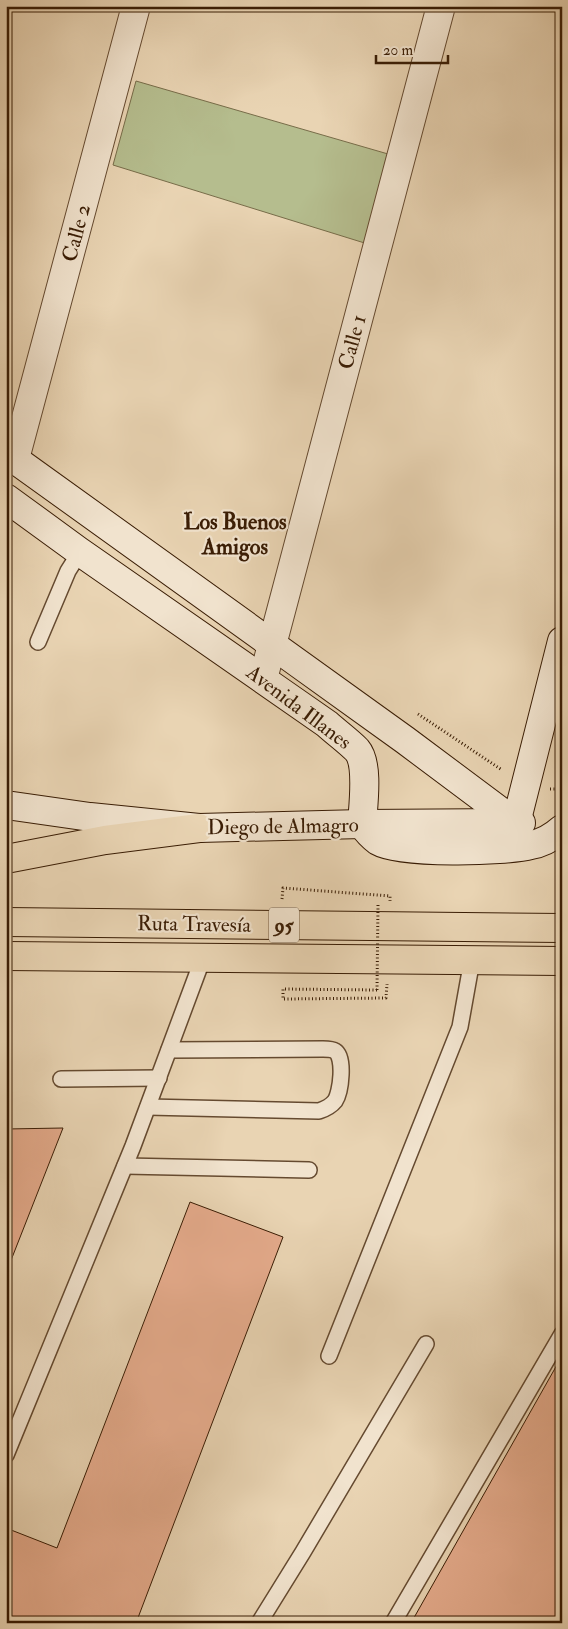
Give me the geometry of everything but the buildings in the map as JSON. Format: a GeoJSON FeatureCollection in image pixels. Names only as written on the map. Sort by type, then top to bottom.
{"type":"FeatureCollection","features":[{"type":"Feature","properties":{"kind":"highway"},"geometry":{"type":"LineString","coordinates":[[6,859],[104,840],[199,828]]}},
{"type":"Feature","properties":{"kind":"highway","name":"Ruta Travesía"},"geometry":{"type":"LineString","coordinates":[[6,922],[562,928]]}},
{"type":"Feature","properties":{"kind":"highway","name":"Ruta Travesía"},"geometry":{"type":"LineString","coordinates":[[6,956],[562,961]]}},
{"type":"Feature","properties":{"kind":"main road","name":"Calle 2"},"geometry":{"type":"LineString","coordinates":[[10,456],[136,6]]}},
{"type":"Feature","properties":{"kind":"main road","name":"Calle 1"},"geometry":{"type":"LineString","coordinates":[[263,678],[441,6]]}},
{"type":"Feature","properties":{"kind":"main road","name":"Avenida Illanes"},"geometry":{"type":"LineString","coordinates":[[10,456],[405,740],[516,823]]}},
{"type":"Feature","properties":{"kind":"main road","name":"Avenida Illanes"},"geometry":{"type":"LineString","coordinates":[[6,498],[80,552],[327,724],[358,752],[364,777],[362,824]]}},
{"type":"Feature","properties":{"kind":"main road"},"geometry":{"type":"LineString","coordinates":[[516,823],[562,641]]}},
{"type":"Feature","properties":{"kind":"main road","name":"Diego de Almagro"},"geometry":{"type":"LineString","coordinates":[[6,804],[90,817],[199,828],[516,823],[562,827]]}},
{"type":"Feature","properties":{"kind":"main road"},"geometry":{"type":"LineString","coordinates":[[362,824],[371,836],[378,841],[399,847],[428,850],[516,848],[544,842],[562,827]]}},
{"type":"Feature","properties":{"kind":"lane"},"geometry":{"type":"LineString","coordinates":[[38,642],[68,571],[80,552]]}},
{"type":"Feature","properties":{"kind":"lane"},"geometry":{"type":"LineString","coordinates":[[6,1454],[125,1166],[203,958]]}},
{"type":"Feature","properties":{"kind":"lane"},"geometry":{"type":"LineString","coordinates":[[329,1356],[460,1026],[472,960]]}},
{"type":"Feature","properties":{"kind":"lane"},"geometry":{"type":"LineString","coordinates":[[148,1107],[319,1111],[328,1108],[336,1100],[339,1090],[340,1057],[335,1051],[323,1048],[169,1050]]}},
{"type":"Feature","properties":{"kind":"lane"},"geometry":{"type":"LineString","coordinates":[[61,1079],[159,1078]]}},
{"type":"Feature","properties":{"kind":"lane"},"geometry":{"type":"LineString","coordinates":[[125,1166],[309,1170]]}},
{"type":"Feature","properties":{"kind":"lane"},"geometry":{"type":"LineString","coordinates":[[393,1623],[562,1334]]}},
{"type":"Feature","properties":{"kind":"lane"},"geometry":{"type":"LineString","coordinates":[[259,1623],[426,1344]]}},
{"type":"Feature","properties":{"kind":"path"},"geometry":{"type":"LineString","coordinates":[[291,899],[281,898],[283,888],[390,896]]}},
{"type":"Feature","properties":{"kind":"path"},"geometry":{"type":"LineString","coordinates":[[378,905],[377,990],[283,989],[282,999],[386,998]]}},
{"type":"Feature","properties":{"kind":"green space"},"geometry":{"type":"Polygon","coordinates":[[[136,81],[395,156],[371,245],[113,165],[136,81]]]}},
{"type":"Feature","properties":{"kind":"district","name":"Los Buenos Amigos"},"geometry":{"type":"Point","coordinates":[235,534]}}]}
